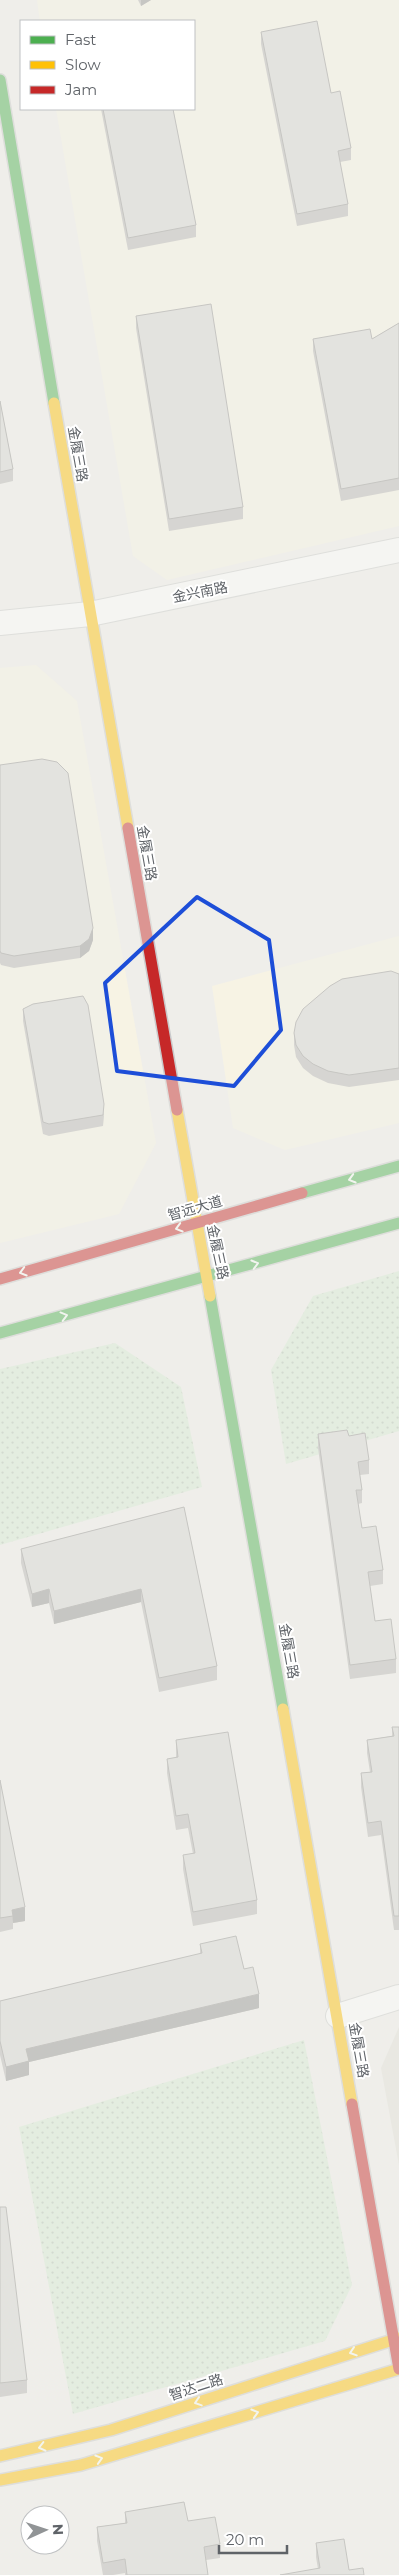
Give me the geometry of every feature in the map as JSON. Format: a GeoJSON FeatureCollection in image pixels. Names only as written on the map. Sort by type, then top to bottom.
{"type":"FeatureCollection","features":[{"type":"Feature","properties":{"kind":"street","name":"金履三路"},"geometry":{"type":"LineString","coordinates":[[0,80],[90,614],[396,2338],[399,2369]]}},
{"type":"Feature","properties":{"kind":"street","name":"金兴南路"},"geometry":{"type":"LineString","coordinates":[[0,623],[90,614],[399,550]]}},
{"type":"Feature","properties":{"kind":"street","name":"智远大道"},"geometry":{"type":"LineString","coordinates":[[0,1279],[399,1166]]}},
{"type":"Feature","properties":{"kind":"street"},"geometry":{"type":"LineString","coordinates":[[0,1333],[399,1223]]}},
{"type":"Feature","properties":{"kind":"street"},"geometry":{"type":"LineString","coordinates":[[338,2016],[399,1996]]}},
{"type":"Feature","properties":{"kind":"street","name":"智达二路"},"geometry":{"type":"LineString","coordinates":[[0,2456],[111,2430],[396,2338]]}},
{"type":"Feature","properties":{"kind":"street"},"geometry":{"type":"LineString","coordinates":[[0,2480],[80,2465],[399,2369]]}},
{"type":"Feature","properties":{"kind":"highlighted area"},"geometry":{"type":"Polygon","coordinates":[[[197,897],[269,940],[281,1030],[234,1086],[117,1071],[105,983],[197,897]]]}},
{"type":"Feature","properties":{"kind":"shaded area"},"geometry":{"type":"Polygon","coordinates":[[[37,0],[399,0],[399,526],[167,580],[133,556],[56,110],[195,110],[195,20],[40,20],[37,0]]]}},
{"type":"Feature","properties":{"kind":"shaded area"},"geometry":{"type":"Polygon","coordinates":[[[36,665],[77,701],[156,1143],[119,1214],[0,1243],[0,668],[36,665]]]}},
{"type":"Feature","properties":{"kind":"shaded area"},"geometry":{"type":"Polygon","coordinates":[[[399,936],[399,1123],[285,1150],[233,1128],[212,986],[399,936]]]}},
{"type":"Feature","properties":{"kind":"shaded area"},"geometry":{"type":"Polygon","coordinates":[[[399,2027],[399,2165],[381,2068],[399,2027]]]}},
{"type":"Feature","properties":{"kind":"green space"},"geometry":{"type":"Polygon","coordinates":[[[399,1271],[399,1431],[286,1464],[271,1370],[313,1296],[399,1271]]]}},
{"type":"Feature","properties":{"kind":"green space"},"geometry":{"type":"Polygon","coordinates":[[[115,1343],[181,1387],[202,1487],[0,1545],[0,1369],[115,1343]]]}},
{"type":"Feature","properties":{"kind":"green space"},"geometry":{"type":"Polygon","coordinates":[[[304,2040],[352,2285],[325,2341],[73,2414],[19,2127],[304,2040]]]}},
{"type":"Feature","properties":{"kind":"building"},"geometry":{"type":"Polygon","coordinates":[[[317,21],[331,93],[340,91],[351,148],[338,151],[348,204],[297,214],[261,32],[317,21]]]}},
{"type":"Feature","properties":{"kind":"building"},"geometry":{"type":"Polygon","coordinates":[[[103,110],[173,110],[196,225],[128,238],[103,110]]]}},
{"type":"Feature","properties":{"kind":"building"},"geometry":{"type":"Polygon","coordinates":[[[211,304],[243,507],[169,519],[136,316],[211,304]]]}},
{"type":"Feature","properties":{"kind":"building"},"geometry":{"type":"Polygon","coordinates":[[[399,323],[399,478],[341,489],[313,339],[370,329],[372,339],[399,323]]]}},
{"type":"Feature","properties":{"kind":"building"},"geometry":{"type":"Polygon","coordinates":[[[0,401],[13,469],[0,472],[0,401]]]}},
{"type":"Feature","properties":{"kind":"building"},"geometry":{"type":"Polygon","coordinates":[[[42,759],[57,762],[68,773],[93,928],[89,939],[80,946],[14,956],[1,953],[0,951],[0,765],[42,759]]]}},
{"type":"Feature","properties":{"kind":"building"},"geometry":{"type":"Polygon","coordinates":[[[391,971],[399,974],[399,1068],[349,1075],[328,1071],[313,1064],[303,1056],[296,1045],[294,1033],[296,1022],[303,1009],[330,986],[342,979],[391,971]]]}},
{"type":"Feature","properties":{"kind":"building"},"geometry":{"type":"Polygon","coordinates":[[[83,996],[88,1005],[104,1104],[103,1115],[49,1124],[43,1122],[23,1009],[33,1004],[83,996]]]}},
{"type":"Feature","properties":{"kind":"building"},"geometry":{"type":"Polygon","coordinates":[[[347,1430],[349,1436],[365,1433],[369,1460],[358,1462],[362,1490],[356,1490],[362,1528],[376,1526],[383,1570],[368,1572],[375,1621],[391,1619],[396,1659],[350,1665],[318,1434],[347,1430]]]}},
{"type":"Feature","properties":{"kind":"building"},"geometry":{"type":"Polygon","coordinates":[[[184,1507],[217,1666],[159,1678],[141,1589],[54,1611],[49,1589],[32,1594],[21,1549],[184,1507]]]}},
{"type":"Feature","properties":{"kind":"building"},"geometry":{"type":"Polygon","coordinates":[[[392,1727],[399,1727],[399,1916],[394,1916],[381,1821],[368,1823],[361,1773],[372,1772],[367,1740],[394,1736],[392,1727]]]}},
{"type":"Feature","properties":{"kind":"building"},"geometry":{"type":"Polygon","coordinates":[[[228,1732],[257,1900],[193,1912],[183,1855],[195,1853],[188,1814],[176,1816],[167,1759],[178,1757],[176,1740],[228,1732]]]}},
{"type":"Feature","properties":{"kind":"building"},"geometry":{"type":"Polygon","coordinates":[[[0,1780],[25,1907],[12,1910],[13,1916],[0,1918],[0,1780]]]}},
{"type":"Feature","properties":{"kind":"building"},"geometry":{"type":"Polygon","coordinates":[[[236,1936],[244,1969],[253,1967],[259,1994],[26,2049],[29,2061],[6,2067],[0,2041],[0,2001],[202,1953],[200,1944],[236,1936]]]}},
{"type":"Feature","properties":{"kind":"building"},"geometry":{"type":"Polygon","coordinates":[[[0,2207],[6,2207],[27,2380],[0,2383],[0,2207]]]}},
{"type":"Feature","properties":{"kind":"building"},"geometry":{"type":"Polygon","coordinates":[[[184,2502],[188,2521],[215,2517],[220,2544],[204,2547],[208,2575],[127,2575],[125,2559],[103,2563],[97,2527],[127,2523],[125,2512],[184,2502]]]}},
{"type":"Feature","properties":{"kind":"building"},"geometry":{"type":"Polygon","coordinates":[[[344,2539],[349,2570],[363,2568],[364,2575],[280,2575],[320,2568],[316,2543],[344,2539]]]}},
{"type":"Feature","properties":{"kind":"traffic: fast"},"geometry":{"type":"LineString","coordinates":[[0,80],[54,403]]}},
{"type":"Feature","properties":{"kind":"traffic: fast"},"geometry":{"type":"LineString","coordinates":[[302,1193],[399,1166]]}},
{"type":"Feature","properties":{"kind":"traffic: fast"},"geometry":{"type":"LineString","coordinates":[[0,1333],[399,1223]]}},
{"type":"Feature","properties":{"kind":"traffic: fast"},"geometry":{"type":"LineString","coordinates":[[210,1296],[283,1709]]}},
{"type":"Feature","properties":{"kind":"traffic: slow"},"geometry":{"type":"LineString","coordinates":[[54,403],[128,828]]}},
{"type":"Feature","properties":{"kind":"traffic: slow"},"geometry":{"type":"LineString","coordinates":[[177,1110],[210,1296]]}},
{"type":"Feature","properties":{"kind":"traffic: slow"},"geometry":{"type":"LineString","coordinates":[[283,1709],[352,2104]]}},
{"type":"Feature","properties":{"kind":"traffic: slow"},"geometry":{"type":"LineString","coordinates":[[0,2456],[111,2430],[399,2338]]}},
{"type":"Feature","properties":{"kind":"traffic: slow"},"geometry":{"type":"LineString","coordinates":[[0,2480],[81,2465],[399,2369]]}},
{"type":"Feature","properties":{"kind":"traffic: jam"},"geometry":{"type":"LineString","coordinates":[[128,828],[177,1110]]}},
{"type":"Feature","properties":{"kind":"traffic: jam"},"geometry":{"type":"LineString","coordinates":[[0,1279],[302,1193]]}},
{"type":"Feature","properties":{"kind":"traffic: jam"},"geometry":{"type":"LineString","coordinates":[[352,2104],[399,2369]]}}]}
